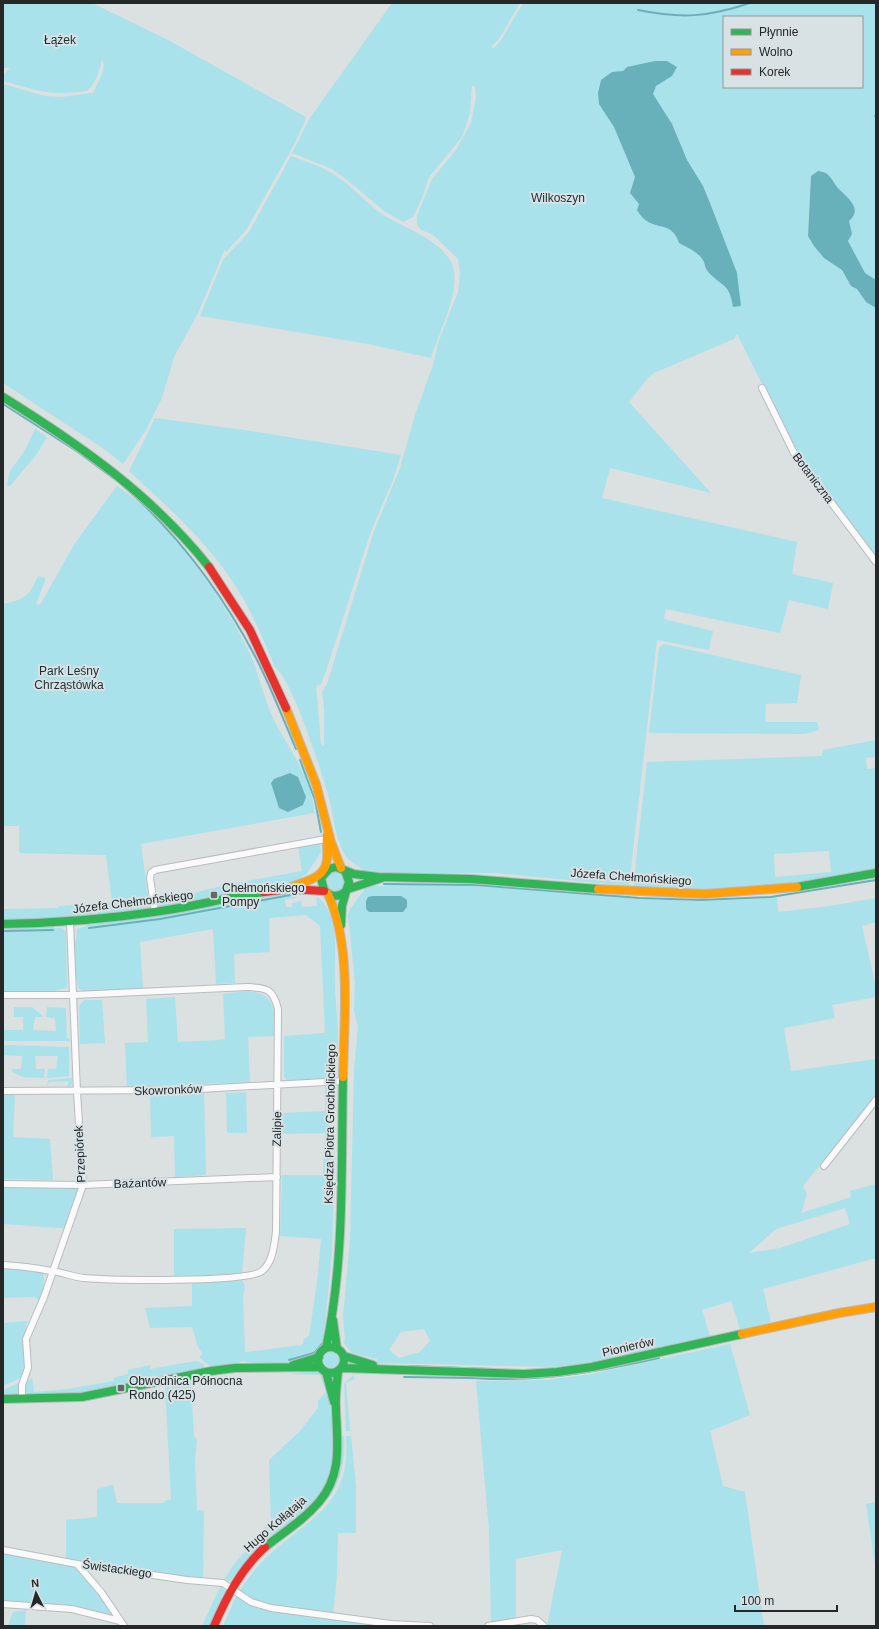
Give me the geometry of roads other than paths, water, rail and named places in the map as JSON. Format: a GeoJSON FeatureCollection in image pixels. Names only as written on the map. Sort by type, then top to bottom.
{"type":"FeatureCollection","features":[{"type":"Feature","properties":{"kind":"street","name":"Botaniczna"},"geometry":{"type":"LineString","coordinates":[[762,388],[794,453],[876,562]]}},
{"type":"Feature","properties":{"kind":"street"},"geometry":{"type":"LineString","coordinates":[[3,397],[76,443],[133,486],[168,518],[213,572],[241,614],[274,681],[316,782],[327,829],[343,869],[350,879],[347,891],[337,896],[326,892],[321,882],[327,863],[327,829]]}},
{"type":"Feature","properties":{"kind":"street"},"geometry":{"type":"LineString","coordinates":[[155,912],[150,878],[151,873],[155,870],[326,839]]}},
{"type":"Feature","properties":{"kind":"street"},"geometry":{"type":"LineString","coordinates":[[324,873],[332,867],[343,869]]}},
{"type":"Feature","properties":{"kind":"street","name":"Józefa Chełmońskiego"},"geometry":{"type":"LineString","coordinates":[[343,869],[354,875],[383,878],[484,878],[655,892],[702,894],[796,888],[876,873]]}},
{"type":"Feature","properties":{"kind":"street","name":"Józefa Chełmońskiego"},"geometry":{"type":"LineString","coordinates":[[3,924],[70,922],[155,912],[288,888],[324,873]]}},
{"type":"Feature","properties":{"kind":"street","name":"Józefa Chełmońskiego"},"geometry":{"type":"LineString","coordinates":[[347,891],[383,878]]}},
{"type":"Feature","properties":{"kind":"street","name":"Józefa Chełmońskiego"},"geometry":{"type":"LineString","coordinates":[[288,888],[326,892]]}},
{"type":"Feature","properties":{"kind":"street","name":"Księdza Piotra Grocholickiego"},"geometry":{"type":"LineString","coordinates":[[326,1348],[332,1314],[340,1232],[345,978],[341,934],[342,906],[347,891]]}},
{"type":"Feature","properties":{"kind":"street","name":"Księdza Piotra Grocholickiego"},"geometry":{"type":"LineString","coordinates":[[326,892],[334,907],[341,934]]}},
{"type":"Feature","properties":{"kind":"street","name":"Przepiórek"},"geometry":{"type":"LineString","coordinates":[[22,1399],[22,1386],[28,1368],[26,1339],[44,1298],[52,1271],[83,1185],[77,1092],[70,922]]}},
{"type":"Feature","properties":{"kind":"street","name":"Zalipie"},"geometry":{"type":"LineString","coordinates":[[3,995],[74,995],[247,987],[266,988],[275,996],[278,1008],[276,1232],[268,1266],[260,1273],[240,1278],[150,1280],[84,1278],[52,1271],[3,1265]]}},
{"type":"Feature","properties":{"kind":"street","name":"Skowronków"},"geometry":{"type":"LineString","coordinates":[[3,1091],[77,1092],[181,1090],[278,1084],[343,1082]]}},
{"type":"Feature","properties":{"kind":"street"},"geometry":{"type":"LineString","coordinates":[[824,1166],[876,1100]]}},
{"type":"Feature","properties":{"kind":"street","name":"Bażantów"},"geometry":{"type":"LineString","coordinates":[[3,1184],[83,1185],[276,1177]]}},
{"type":"Feature","properties":{"kind":"street","name":"Pionierów"},"geometry":{"type":"LineString","coordinates":[[381,1369],[416,1372],[557,1372],[592,1367],[839,1313],[876,1307]]}},
{"type":"Feature","properties":{"kind":"street","name":"Księdza Piotra Grocholickiego"},"geometry":{"type":"LineString","coordinates":[[332,1314],[337,1349]]}},
{"type":"Feature","properties":{"kind":"street"},"geometry":{"type":"LineString","coordinates":[[287,1367],[319,1357],[326,1348],[337,1349],[344,1356],[381,1369]]}},
{"type":"Feature","properties":{"kind":"street"},"geometry":{"type":"LineString","coordinates":[[340,1370],[344,1356]]}},
{"type":"Feature","properties":{"kind":"street"},"geometry":{"type":"LineString","coordinates":[[319,1357],[320,1367]]}},
{"type":"Feature","properties":{"kind":"street"},"geometry":{"type":"LineString","coordinates":[[3,1399],[82,1397],[211,1371],[235,1368],[320,1367],[326,1372],[340,1370],[381,1369]]}},
{"type":"Feature","properties":{"kind":"street","name":"Hugo Kołłątaja"},"geometry":{"type":"LineString","coordinates":[[214,1626],[231,1588],[254,1557],[312,1510],[328,1490],[335,1474],[338,1457],[336,1413],[340,1370]]}},
{"type":"Feature","properties":{"kind":"street","name":"Hugo Kołłątaja"},"geometry":{"type":"LineString","coordinates":[[326,1372],[336,1413]]}},
{"type":"Feature","properties":{"kind":"street","name":"Świstackiego"},"geometry":{"type":"LineString","coordinates":[[3,1550],[78,1564],[187,1580],[223,1583],[251,1602],[271,1608],[391,1624],[430,1626]]}},
{"type":"Feature","properties":{"kind":"street"},"geometry":{"type":"LineString","coordinates":[[78,1564],[122,1623]]}},
{"type":"Feature","properties":{"kind":"street"},"geometry":{"type":"LineString","coordinates":[[3,1604],[12,1606],[72,1609],[122,1623]]}},
{"type":"Feature","properties":{"kind":"street"},"geometry":{"type":"LineString","coordinates":[[488,1626],[531,1619],[537,1620],[544,1626]]}},
{"type":"Feature","properties":{"kind":"waterway"},"geometry":{"type":"LineString","coordinates":[[638,10],[668,15],[695,15],[708,14],[750,3]]}},
{"type":"Feature","properties":{"kind":"waterway"},"geometry":{"type":"LineString","coordinates":[[3,404],[78,452],[113,478]]}},
{"type":"Feature","properties":{"kind":"waterway"},"geometry":{"type":"LineString","coordinates":[[121,484],[161,522],[213,587],[243,634],[256,658],[296,749]]}},
{"type":"Feature","properties":{"kind":"waterway"},"geometry":{"type":"LineString","coordinates":[[300,760],[315,800],[321,832]]}},
{"type":"Feature","properties":{"kind":"waterway"},"geometry":{"type":"LineString","coordinates":[[384,884],[477,885],[639,898],[701,900],[771,897],[876,880]]}},
{"type":"Feature","properties":{"kind":"waterway"},"geometry":{"type":"LineString","coordinates":[[89,928],[160,919],[296,894]]}},
{"type":"Feature","properties":{"kind":"waterway"},"geometry":{"type":"LineString","coordinates":[[3,931],[53,930]]}},
{"type":"Feature","properties":{"kind":"waterway"},"geometry":{"type":"LineString","coordinates":[[289,1360],[314,1353],[323,1343]]}},
{"type":"Feature","properties":{"kind":"waterway"},"geometry":{"type":"LineString","coordinates":[[491,1379],[535,1378],[576,1374],[659,1358]]}},
{"type":"Feature","properties":{"kind":"waterway"},"geometry":{"type":"LineString","coordinates":[[410,1366],[491,1369]]}},
{"type":"Feature","properties":{"kind":"waterway"},"geometry":{"type":"LineString","coordinates":[[404,1377],[471,1378]]}},
{"type":"Feature","properties":{"kind":"waterway"},"geometry":{"type":"LineString","coordinates":[[472,1378],[490,1379]]}},
{"type":"Feature","properties":{"kind":"place","name":"Chełmońskiego Pompy"},"geometry":{"type":"Point","coordinates":[214,895]}},
{"type":"Feature","properties":{"kind":"place","name":"Obwodnica Północna Rondo (425)"},"geometry":{"type":"Point","coordinates":[121,1388]}},
{"type":"Feature","properties":{"kind":"park label","name":"Łążek"},"geometry":{"type":"Point","coordinates":[60,40]}},
{"type":"Feature","properties":{"kind":"park label","name":"Wilkoszyn"},"geometry":{"type":"Point","coordinates":[558,198]}},
{"type":"Feature","properties":{"kind":"park label","name":"Park Leśny Chrząstówka"},"geometry":{"type":"Point","coordinates":[69,678]}}]}
